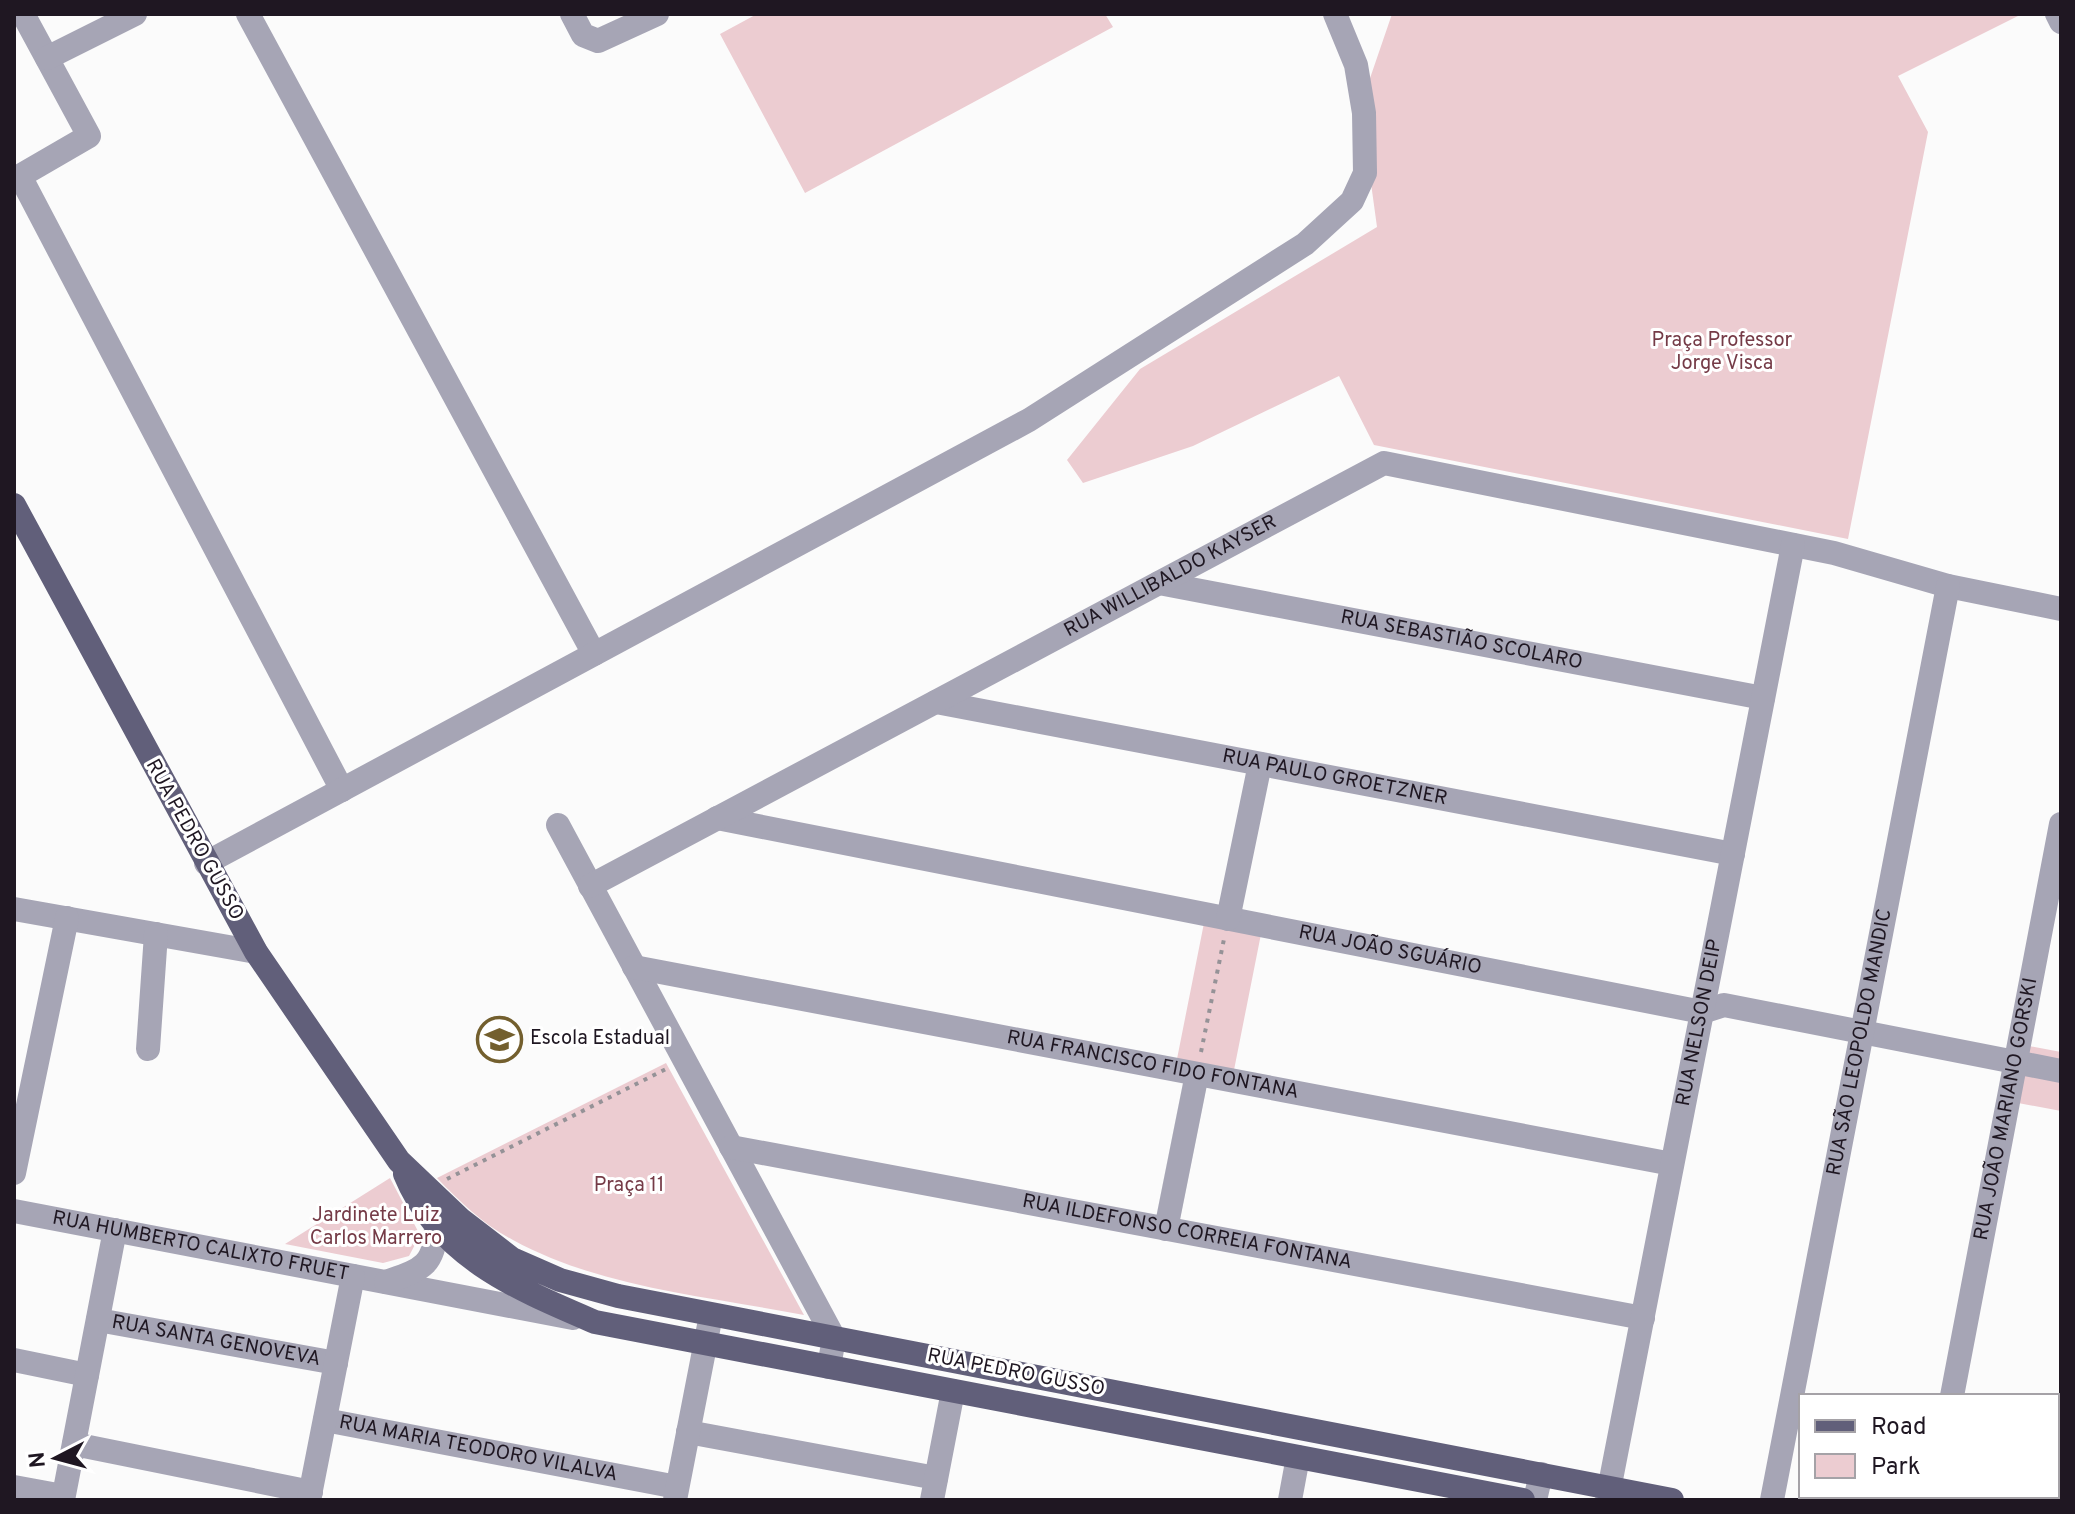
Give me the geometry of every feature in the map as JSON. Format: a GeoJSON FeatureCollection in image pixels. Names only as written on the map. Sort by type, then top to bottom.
{"type":"FeatureCollection","features":[{"type":"Feature","properties":{"kind":"main road","name":"RUA PEDRO GUSSO"},"geometry":{"type":"LineString","coordinates":[[14,505],[256,952],[399,1161],[416,1198],[436,1227],[472,1260],[495,1275],[595,1322],[1523,1500]]}},
{"type":"Feature","properties":{"kind":"main road","name":"RUA PEDRO GUSSO"},"geometry":{"type":"LineString","coordinates":[[399,1161],[477,1234],[533,1270],[586,1289],[1541,1474],[1608,1494],[1672,1500]]}},
{"type":"Feature","properties":{"kind":"street"},"geometry":{"type":"LineString","coordinates":[[23,14],[89,136],[20,176],[342,790]]}},
{"type":"Feature","properties":{"kind":"street"},"geometry":{"type":"LineString","coordinates":[[47,58],[135,14]]}},
{"type":"Feature","properties":{"kind":"street"},"geometry":{"type":"LineString","coordinates":[[248,14],[594,654]]}},
{"type":"Feature","properties":{"kind":"street"},"geometry":{"type":"LineString","coordinates":[[572,14],[583,35],[598,41],[657,14]]}},
{"type":"Feature","properties":{"kind":"street"},"geometry":{"type":"LineString","coordinates":[[206,863],[1029,420],[1305,244],[1352,201],[1365,173],[1364,113],[1356,65],[1335,14]]}},
{"type":"Feature","properties":{"kind":"street"},"geometry":{"type":"LineString","coordinates":[[2057,14],[2061,22]]}},
{"type":"Feature","properties":{"kind":"street","name":"RUA WILLIBALDO KAYSER"},"geometry":{"type":"LineString","coordinates":[[590,886],[1384,463],[1852,557],[1948,586],[2061,609]]}},
{"type":"Feature","properties":{"kind":"street","name":"RUA NELSON DEIP"},"geometry":{"type":"LineString","coordinates":[[1608,1494],[1793,545]]}},
{"type":"Feature","properties":{"kind":"street","name":"RUA SEBASTIÃO SCOLARO"},"geometry":{"type":"LineString","coordinates":[[1159,583],[1763,698]]}},
{"type":"Feature","properties":{"kind":"street","name":"RUA SÃO LEOPOLDO MANDIC"},"geometry":{"type":"LineString","coordinates":[[1772,1500],[1948,586]]}},
{"type":"Feature","properties":{"kind":"street","name":"RUA PAULO GROETZNER"},"geometry":{"type":"LineString","coordinates":[[936,702],[1733,854]]}},
{"type":"Feature","properties":{"kind":"street"},"geometry":{"type":"LineString","coordinates":[[1228,919],[1260,764]]}},
{"type":"Feature","properties":{"kind":"street","name":"RUA JOÃO SGUÁRIO"},"geometry":{"type":"LineString","coordinates":[[717,818],[1702,1012],[1724,1005],[2061,1071]]}},
{"type":"Feature","properties":{"kind":"street","name":"RUA JOÃO MARIANO GORSKI"},"geometry":{"type":"LineString","coordinates":[[1952,1394],[2061,824]]}},
{"type":"Feature","properties":{"kind":"street"},"geometry":{"type":"LineString","coordinates":[[558,825],[834,1338],[829,1367]]}},
{"type":"Feature","properties":{"kind":"street"},"geometry":{"type":"LineString","coordinates":[[14,909],[256,952]]}},
{"type":"Feature","properties":{"kind":"street"},"geometry":{"type":"LineString","coordinates":[[14,1173],[67,918]]}},
{"type":"Feature","properties":{"kind":"street"},"geometry":{"type":"LineString","coordinates":[[148,1049],[156,934]]}},
{"type":"Feature","properties":{"kind":"street","name":"RUA FRANCISCO FIDO FONTANA"},"geometry":{"type":"LineString","coordinates":[[634,967],[1672,1164]]}},
{"type":"Feature","properties":{"kind":"street"},"geometry":{"type":"LineString","coordinates":[[1166,1229],[1197,1074]]}},
{"type":"Feature","properties":{"kind":"street","name":"RUA ILDEFONSO CORREIA FONTANA"},"geometry":{"type":"LineString","coordinates":[[731,1147],[1643,1318]]}},
{"type":"Feature","properties":{"kind":"street","name":"RUA HUMBERTO CALIXTO FRUET"},"geometry":{"type":"LineString","coordinates":[[14,1211],[595,1322]]}},
{"type":"Feature","properties":{"kind":"street"},"geometry":{"type":"LineString","coordinates":[[386,1282],[422,1268],[431,1259],[436,1227]]}},
{"type":"Feature","properties":{"kind":"street"},"geometry":{"type":"LineString","coordinates":[[14,1487],[63,1498],[115,1230]]}},
{"type":"Feature","properties":{"kind":"street"},"geometry":{"type":"LineString","coordinates":[[74,1444],[310,1496],[353,1276]]}},
{"type":"Feature","properties":{"kind":"street"},"geometry":{"type":"LineString","coordinates":[[676,1494],[711,1315]]}},
{"type":"Feature","properties":{"kind":"street","name":"RUA SANTA GENOVEVA"},"geometry":{"type":"LineString","coordinates":[[98,1320],[336,1363]]}},
{"type":"Feature","properties":{"kind":"street"},"geometry":{"type":"LineString","coordinates":[[14,1360],[87,1375]]}},
{"type":"Feature","properties":{"kind":"street"},"geometry":{"type":"LineString","coordinates":[[688,1432],[934,1489],[953,1391]]}},
{"type":"Feature","properties":{"kind":"street","name":"RUA MARIA TEODORO VILALVA"},"geometry":{"type":"LineString","coordinates":[[325,1420],[676,1494]]}},
{"type":"Feature","properties":{"kind":"street"},"geometry":{"type":"LineString","coordinates":[[1290,1500],[1298,1457]]}},
{"type":"Feature","properties":{"kind":"street"},"geometry":{"type":"LineString","coordinates":[[1535,1500],[1541,1474]]}},
{"type":"Feature","properties":{"kind":"path"},"geometry":{"type":"LineString","coordinates":[[1197,1074],[1228,919]]}},
{"type":"Feature","properties":{"kind":"path"},"geometry":{"type":"LineString","coordinates":[[428,1189],[684,1060]]}},
{"type":"Feature","properties":{"kind":"green space"},"geometry":{"type":"Polygon","coordinates":[[[757,14],[1105,14],[1113,27],[805,193],[720,34],[757,14]]]}},
{"type":"Feature","properties":{"kind":"green space","name":"Praça Professor Jorge Visca"},"geometry":{"type":"Polygon","coordinates":[[[1392,14],[2022,14],[1898,76],[1928,132],[1848,539],[1374,445],[1339,376],[1193,446],[1083,483],[1067,460],[1140,369],[1377,227],[1370,176],[1367,87],[1392,14]]]}},
{"type":"Feature","properties":{"kind":"green space"},"geometry":{"type":"Polygon","coordinates":[[[1204,923],[1261,934],[1234,1070],[1177,1059],[1204,923]]]}},
{"type":"Feature","properties":{"kind":"green space"},"geometry":{"type":"Polygon","coordinates":[[[2029,1046],[2061,1052],[2061,1111],[2018,1103],[2029,1046]]]}},
{"type":"Feature","properties":{"kind":"green space","name":"Praça 11"},"geometry":{"type":"Polygon","coordinates":[[[666,1063],[804,1315],[618,1280],[547,1256],[492,1227],[437,1178],[666,1063]]]}},
{"type":"Feature","properties":{"kind":"green space","name":"Jardinete Luiz Carlos Marrero"},"geometry":{"type":"Polygon","coordinates":[[[390,1178],[420,1235],[409,1256],[383,1263],[285,1244],[390,1178]]]}},
{"type":"Feature","properties":{"kind":"place","name":"Escola Estadual"},"geometry":{"type":"Point","coordinates":[499,1039]}}]}
